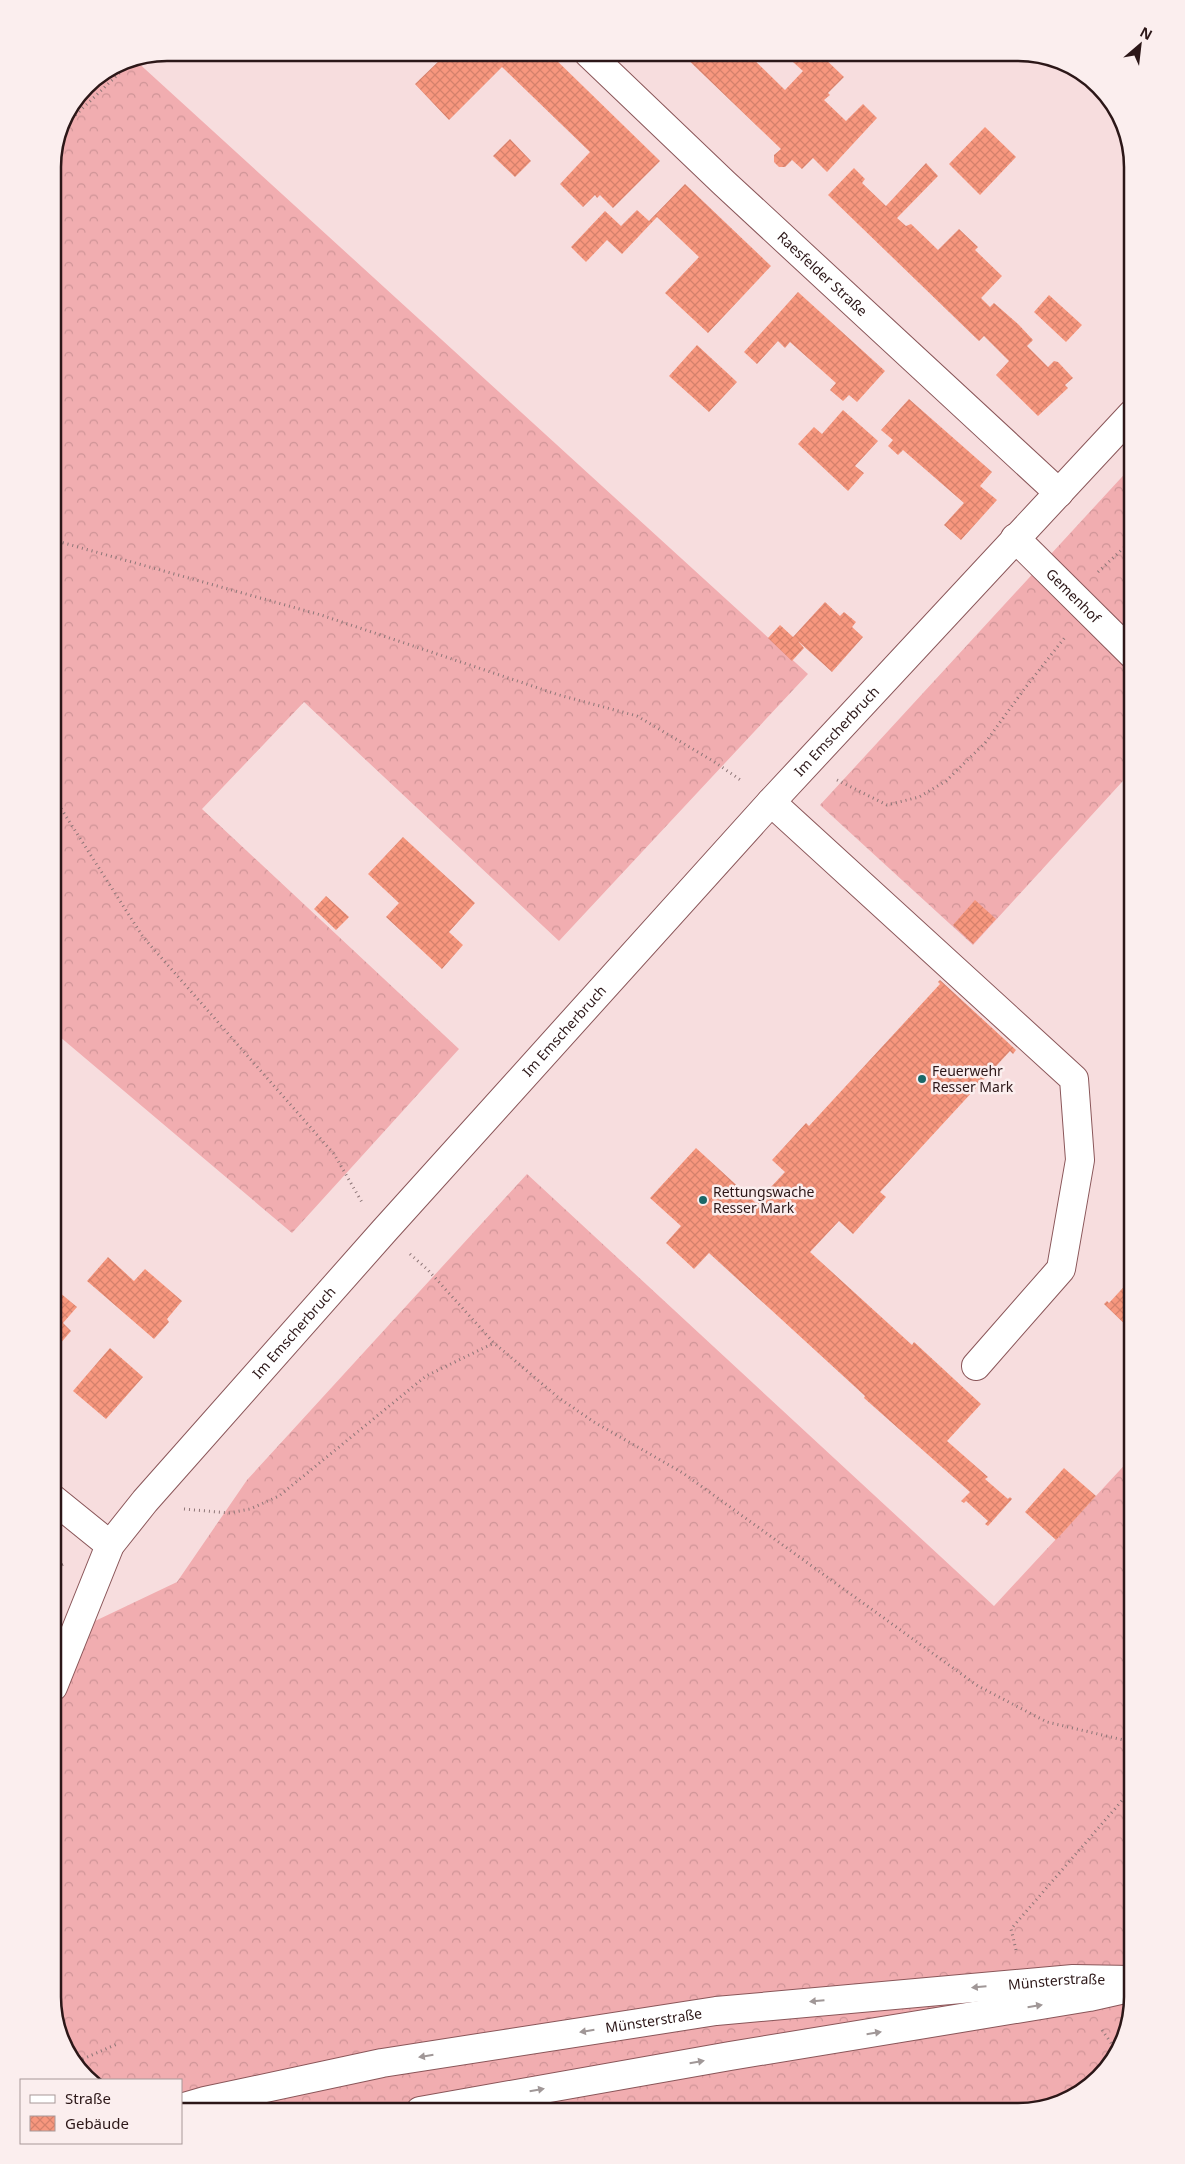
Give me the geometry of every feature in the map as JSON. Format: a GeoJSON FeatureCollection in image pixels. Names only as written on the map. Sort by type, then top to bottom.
{"type":"FeatureCollection","features":[{"type":"Feature","properties":{"kind":"street","name":"Raesfelder Straße"},"geometry":{"type":"LineString","coordinates":[[596,61],[724,183],[1059,493]]}},
{"type":"Feature","properties":{"kind":"street","name":"Im Emscherbruch"},"geometry":{"type":"LineString","coordinates":[[61,1665],[110,1545],[146,1501],[384,1232],[771,802],[1124,423]]}},
{"type":"Feature","properties":{"kind":"street","name":"Gemenhof"},"geometry":{"type":"LineString","coordinates":[[1015,538],[1124,646]]}},
{"type":"Feature","properties":{"kind":"street"},"geometry":{"type":"LineString","coordinates":[[771,802],[1074,1079],[1080,1160],[1061,1269],[976,1366]]}},
{"type":"Feature","properties":{"kind":"street"},"geometry":{"type":"LineString","coordinates":[[61,1506],[110,1545]]}},
{"type":"Feature","properties":{"kind":"street","name":"Münsterstraße"},"geometry":{"type":"LineString","coordinates":[[198,2103],[382,2063],[716,2010],[1072,1979],[1124,1980]]}},
{"type":"Feature","properties":{"kind":"street","name":"Münsterstraße"},"geometry":{"type":"LineString","coordinates":[[465,2103],[720,2058],[1089,1997],[1124,1989]]}},
{"type":"Feature","properties":{"kind":"path"},"geometry":{"type":"LineString","coordinates":[[75,116],[120,72]]}},
{"type":"Feature","properties":{"kind":"path"},"geometry":{"type":"LineString","coordinates":[[61,542],[321,615],[559,695],[637,716],[713,761],[771,802]]}},
{"type":"Feature","properties":{"kind":"path"},"geometry":{"type":"LineString","coordinates":[[807,765],[887,805],[919,797],[946,781],[985,743],[1086,610],[1092,577],[1124,547]]}},
{"type":"Feature","properties":{"kind":"path"},"geometry":{"type":"LineString","coordinates":[[61,809],[143,937],[334,1154],[356,1196],[384,1232],[428,1270],[494,1343],[559,1398],[594,1422],[683,1473],[978,1686],[1047,1722],[1124,1740]]}},
{"type":"Feature","properties":{"kind":"path"},"geometry":{"type":"LineString","coordinates":[[146,1501],[192,1511],[229,1512],[250,1509],[278,1496],[426,1376],[494,1343]]}},
{"type":"Feature","properties":{"kind":"path"},"geometry":{"type":"LineString","coordinates":[[1017,1956],[1010,1929],[1124,1798]]}},
{"type":"Feature","properties":{"kind":"path"},"geometry":{"type":"LineString","coordinates":[[1089,1997],[1098,2026],[1112,2045]]}},
{"type":"Feature","properties":{"kind":"path"},"geometry":{"type":"LineString","coordinates":[[82,2059],[117,2044]]}},
{"type":"Feature","properties":{"kind":"green space"},"geometry":{"type":"Polygon","coordinates":[[[140,65],[808,674],[559,941],[304,702],[202,809],[459,1049],[292,1233],[61,1038],[61,161],[65,140],[72,121],[79,108],[92,92],[114,75],[140,65]]]}},
{"type":"Feature","properties":{"kind":"green space"},"geometry":{"type":"Polygon","coordinates":[[[1124,475],[1124,780],[973,945],[820,805],[1124,475]]]}},
{"type":"Feature","properties":{"kind":"green space"},"geometry":{"type":"Polygon","coordinates":[[[527,1174],[994,1606],[1124,1466],[1124,1996],[1122,2017],[1118,2031],[1106,2056],[1088,2076],[1071,2089],[1052,2097],[1024,2103],[182,2103],[182,2079],[101,2079],[92,2072],[75,2050],[65,2024],[61,2003],[61,1637],[177,1582],[247,1480],[527,1174]]]}},
{"type":"Feature","properties":{"kind":"building"},"geometry":{"type":"Polygon","coordinates":[[[439,61],[557,61],[660,161],[613,208],[600,195],[597,198],[595,195],[583,207],[560,184],[590,152],[502,67],[449,120],[415,84],[439,61]]]}},
{"type":"Feature","properties":{"kind":"building"},"geometry":{"type":"Polygon","coordinates":[[[689,61],[755,61],[785,90],[803,71],[792,61],[827,61],[844,77],[828,93],[830,95],[824,100],[846,121],[863,104],[877,118],[827,172],[813,158],[802,169],[792,160],[785,167],[779,167],[774,162],[774,155],[781,149],[689,61]]]}},
{"type":"Feature","properties":{"kind":"building"},"geometry":{"type":"Polygon","coordinates":[[[985,127],[1016,157],[980,195],[949,164],[985,127]]]}},
{"type":"Feature","properties":{"kind":"building"},"geometry":{"type":"Polygon","coordinates":[[[510,139],[531,161],[515,177],[493,156],[510,139]]]}},
{"type":"Feature","properties":{"kind":"building"},"geometry":{"type":"Polygon","coordinates":[[[926,163],[938,176],[897,218],[906,226],[911,224],[938,250],[959,229],[978,247],[975,250],[1002,276],[981,298],[990,307],[994,303],[1019,325],[1033,340],[1027,346],[1048,367],[1054,361],[1058,362],[1073,378],[1065,385],[1068,388],[1038,416],[996,375],[1009,361],[984,336],[979,341],[828,195],[854,168],[865,179],[862,183],[886,206],[926,163]]]}},
{"type":"Feature","properties":{"kind":"building"},"geometry":{"type":"Polygon","coordinates":[[[685,184],[771,266],[708,333],[665,293],[699,257],[657,217],[622,254],[607,240],[586,262],[571,247],[605,211],[621,226],[637,210],[649,221],[685,184]]]}},
{"type":"Feature","properties":{"kind":"building"},"geometry":{"type":"Polygon","coordinates":[[[798,292],[885,371],[857,402],[849,395],[843,401],[830,390],[836,383],[790,342],[785,348],[778,341],[757,364],[744,352],[798,292]]]}},
{"type":"Feature","properties":{"kind":"building"},"geometry":{"type":"Polygon","coordinates":[[[1049,295],[1082,325],[1066,342],[1034,312],[1049,295]]]}},
{"type":"Feature","properties":{"kind":"building"},"geometry":{"type":"Polygon","coordinates":[[[697,345],[737,382],[709,412],[669,376],[697,345]]]}},
{"type":"Feature","properties":{"kind":"building"},"geometry":{"type":"Polygon","coordinates":[[[909,399],[992,472],[980,486],[997,500],[961,540],[944,525],[964,503],[903,450],[898,455],[888,446],[893,440],[881,430],[909,399]]]}},
{"type":"Feature","properties":{"kind":"building"},"geometry":{"type":"Polygon","coordinates":[[[843,410],[878,441],[855,466],[864,473],[848,491],[798,444],[814,427],[822,434],[843,410]]]}},
{"type":"Feature","properties":{"kind":"building"},"geometry":{"type":"Polygon","coordinates":[[[825,602],[840,616],[844,612],[856,622],[852,627],[863,637],[832,672],[798,641],[804,648],[792,661],[768,638],[780,625],[793,637],[825,602]]]}},
{"type":"Feature","properties":{"kind":"building"},"geometry":{"type":"Polygon","coordinates":[[[403,837],[475,903],[449,932],[463,945],[442,969],[386,917],[399,903],[368,874],[403,837]]]}},
{"type":"Feature","properties":{"kind":"building"},"geometry":{"type":"Polygon","coordinates":[[[326,896],[349,917],[336,930],[314,909],[326,896]]]}},
{"type":"Feature","properties":{"kind":"building"},"geometry":{"type":"Polygon","coordinates":[[[975,900],[996,919],[973,944],[953,925],[975,900]]]}},
{"type":"Feature","properties":{"kind":"building"},"geometry":{"type":"Polygon","coordinates":[[[940,980],[1016,1050],[1013,1054],[1010,1051],[880,1192],[886,1197],[853,1234],[839,1221],[810,1252],[912,1345],[914,1342],[981,1404],[947,1441],[988,1477],[985,1479],[1008,1499],[1010,1497],[1012,1499],[988,1526],[985,1524],[988,1521],[966,1501],[964,1503],[961,1501],[970,1492],[864,1398],[865,1396],[709,1253],[694,1269],[666,1243],[681,1226],[650,1198],[696,1148],[756,1203],[785,1172],[772,1160],[806,1123],[809,1126],[940,984],[938,982],[940,980]]]}},
{"type":"Feature","properties":{"kind":"building"},"geometry":{"type":"Polygon","coordinates":[[[108,1257],[134,1281],[145,1269],[182,1301],[167,1319],[169,1322],[154,1339],[87,1281],[108,1257]]]}},
{"type":"Feature","properties":{"kind":"building"},"geometry":{"type":"Polygon","coordinates":[[[1124,1287],[1124,1323],[1104,1304],[1107,1301],[1109,1303],[1124,1287]]]}},
{"type":"Feature","properties":{"kind":"building"},"geometry":{"type":"Polygon","coordinates":[[[61,1294],[77,1307],[63,1323],[71,1331],[61,1343],[61,1294]]]}},
{"type":"Feature","properties":{"kind":"building"},"geometry":{"type":"Polygon","coordinates":[[[110,1348],[143,1377],[106,1419],[73,1391],[110,1348]]]}},
{"type":"Feature","properties":{"kind":"building"},"geometry":{"type":"Polygon","coordinates":[[[1064,1468],[1096,1496],[1056,1540],[1025,1512],[1064,1468]]]}},
{"type":"Feature","properties":{"kind":"place","name":"Feuerwehr Resser Mark"},"geometry":{"type":"Point","coordinates":[922,1079]}},
{"type":"Feature","properties":{"kind":"place","name":"Rettungswache Resser Mark"},"geometry":{"type":"Point","coordinates":[703,1200]}}]}
